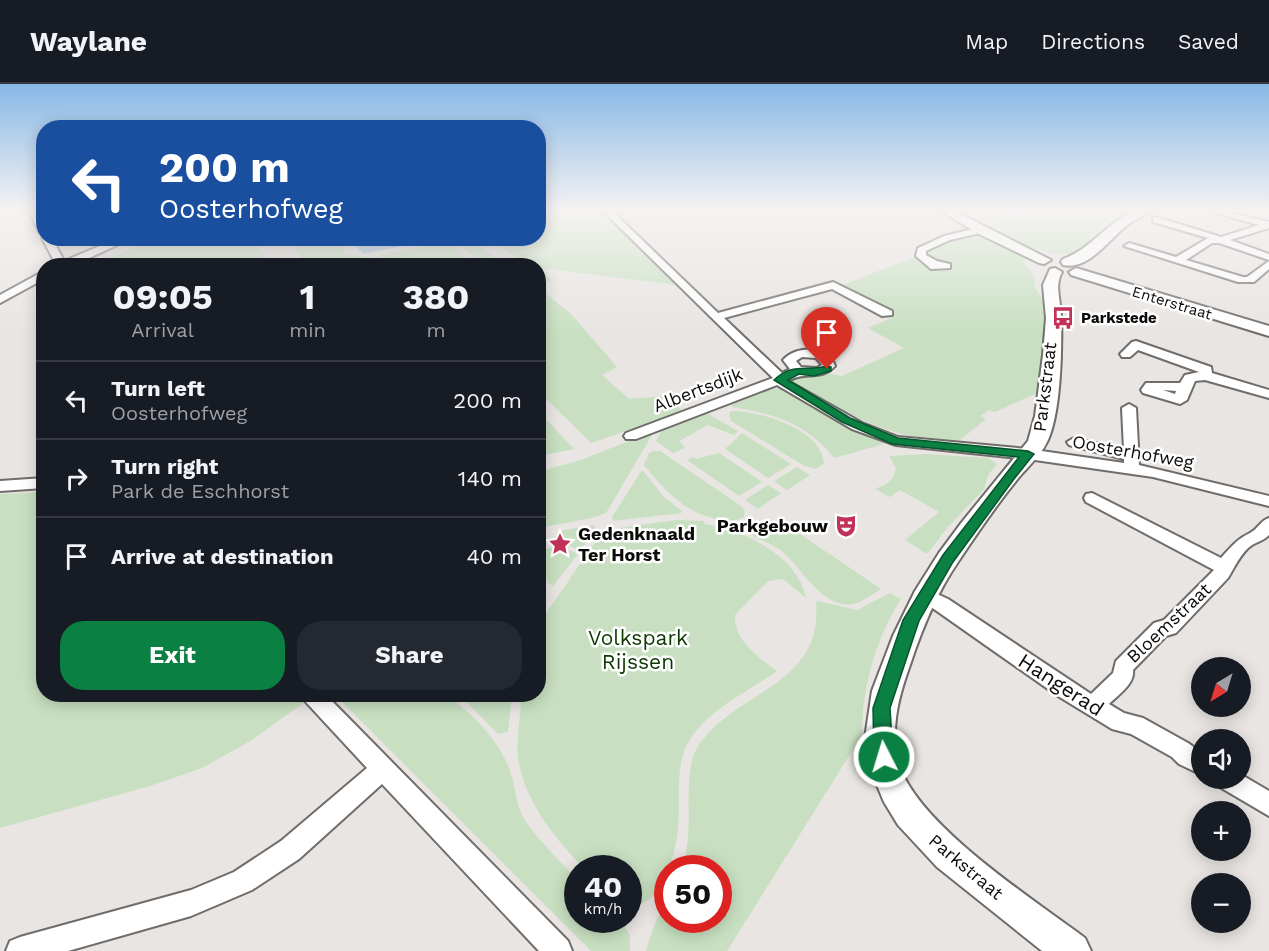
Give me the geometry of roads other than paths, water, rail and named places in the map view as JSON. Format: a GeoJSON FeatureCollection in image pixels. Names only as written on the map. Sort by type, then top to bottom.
{"type":"FeatureCollection","features":[{"type":"Feature","properties":{"kind":"main road","name":"Enterstraat"},"geometry":{"type":"LineString","coordinates":[[1027,251],[1061,267],[1269,331]]}},
{"type":"Feature","properties":{"kind":"main road"},"geometry":{"type":"LineString","coordinates":[[1061,267],[1092,251]]}},
{"type":"Feature","properties":{"kind":"main road","name":"Parkstraat"},"geometry":{"type":"LineString","coordinates":[[1061,267],[1049,282],[1048,288],[1054,304],[1043,429],[1028,454],[998,491],[924,595],[911,620],[882,708],[884,757],[892,785],[908,813],[943,852],[1072,951]]}},
{"type":"Feature","properties":{"kind":"street"},"geometry":{"type":"LineString","coordinates":[[79,258],[95,251]]}},
{"type":"Feature","properties":{"kind":"street","name":"Oosterhofweg"},"geometry":{"type":"LineString","coordinates":[[648,251],[774,371],[780,380],[846,420],[896,441],[1131,463],[1269,501]]}},
{"type":"Feature","properties":{"kind":"street"},"geometry":{"type":"LineString","coordinates":[[921,251],[921,256],[934,264]]}},
{"type":"Feature","properties":{"kind":"street"},"geometry":{"type":"LineString","coordinates":[[1146,251],[1242,280],[1250,279],[1269,264]]}},
{"type":"Feature","properties":{"kind":"street"},"geometry":{"type":"LineString","coordinates":[[1177,261],[1192,251]]}},
{"type":"Feature","properties":{"kind":"street"},"geometry":{"type":"LineString","coordinates":[[1253,251],[1269,257]]}},
{"type":"Feature","properties":{"kind":"street"},"geometry":{"type":"LineString","coordinates":[[0,300],[36,279]]}},
{"type":"Feature","properties":{"kind":"street"},"geometry":{"type":"LineString","coordinates":[[715,317],[833,285],[888,313],[886,314]]}},
{"type":"Feature","properties":{"kind":"street"},"geometry":{"type":"LineString","coordinates":[[1126,354],[1136,345],[1206,370],[1204,376]]}},
{"type":"Feature","properties":{"kind":"street","name":"Albertsdijk"},"geometry":{"type":"LineString","coordinates":[[631,435],[780,380],[797,370]]}},
{"type":"Feature","properties":{"kind":"street"},"geometry":{"type":"LineString","coordinates":[[1185,387],[1192,377],[1204,376],[1269,394]]}},
{"type":"Feature","properties":{"kind":"street"},"geometry":{"type":"LineString","coordinates":[[1074,442],[1131,463],[1129,408]]}},
{"type":"Feature","properties":{"kind":"street"},"geometry":{"type":"LineString","coordinates":[[0,486],[36,484]]}},
{"type":"Feature","properties":{"kind":"street","name":"Bloemstraat"},"geometry":{"type":"LineString","coordinates":[[1092,498],[1223,567]]}},
{"type":"Feature","properties":{"kind":"street","name":"Bloemstraat"},"geometry":{"type":"LineString","coordinates":[[1093,706],[1124,676],[1123,667],[1161,628],[1169,628],[1222,573],[1223,567],[1248,539],[1255,539],[1269,524]]}},
{"type":"Feature","properties":{"kind":"street","name":"Hangerad"},"geometry":{"type":"LineString","coordinates":[[924,595],[941,604],[1065,690],[1120,722],[1135,725],[1180,750],[1191,760]]}},
{"type":"Feature","properties":{"kind":"street"},"geometry":{"type":"LineString","coordinates":[[319,702],[558,951]]}},
{"type":"Feature","properties":{"kind":"street"},"geometry":{"type":"LineString","coordinates":[[20,951],[191,903],[243,881],[290,850],[383,769]]}},
{"type":"Feature","properties":{"kind":"street"},"geometry":{"type":"LineString","coordinates":[[1244,789],[1269,804]]}},
{"type":"Feature","properties":{"kind":"place","name":"Parkstede"},"geometry":{"type":"Point","coordinates":[1063,318]}},
{"type":"Feature","properties":{"kind":"place","name":"Parkgebouw"},"geometry":{"type":"Point","coordinates":[846,526]}},
{"type":"Feature","properties":{"kind":"place","name":"Gedenknaald Ter Horst"},"geometry":{"type":"Point","coordinates":[560,544]}},
{"type":"Feature","properties":{"kind":"park label","name":"Volkspark Rijssen"},"geometry":{"type":"Point","coordinates":[638,650]}}]}
